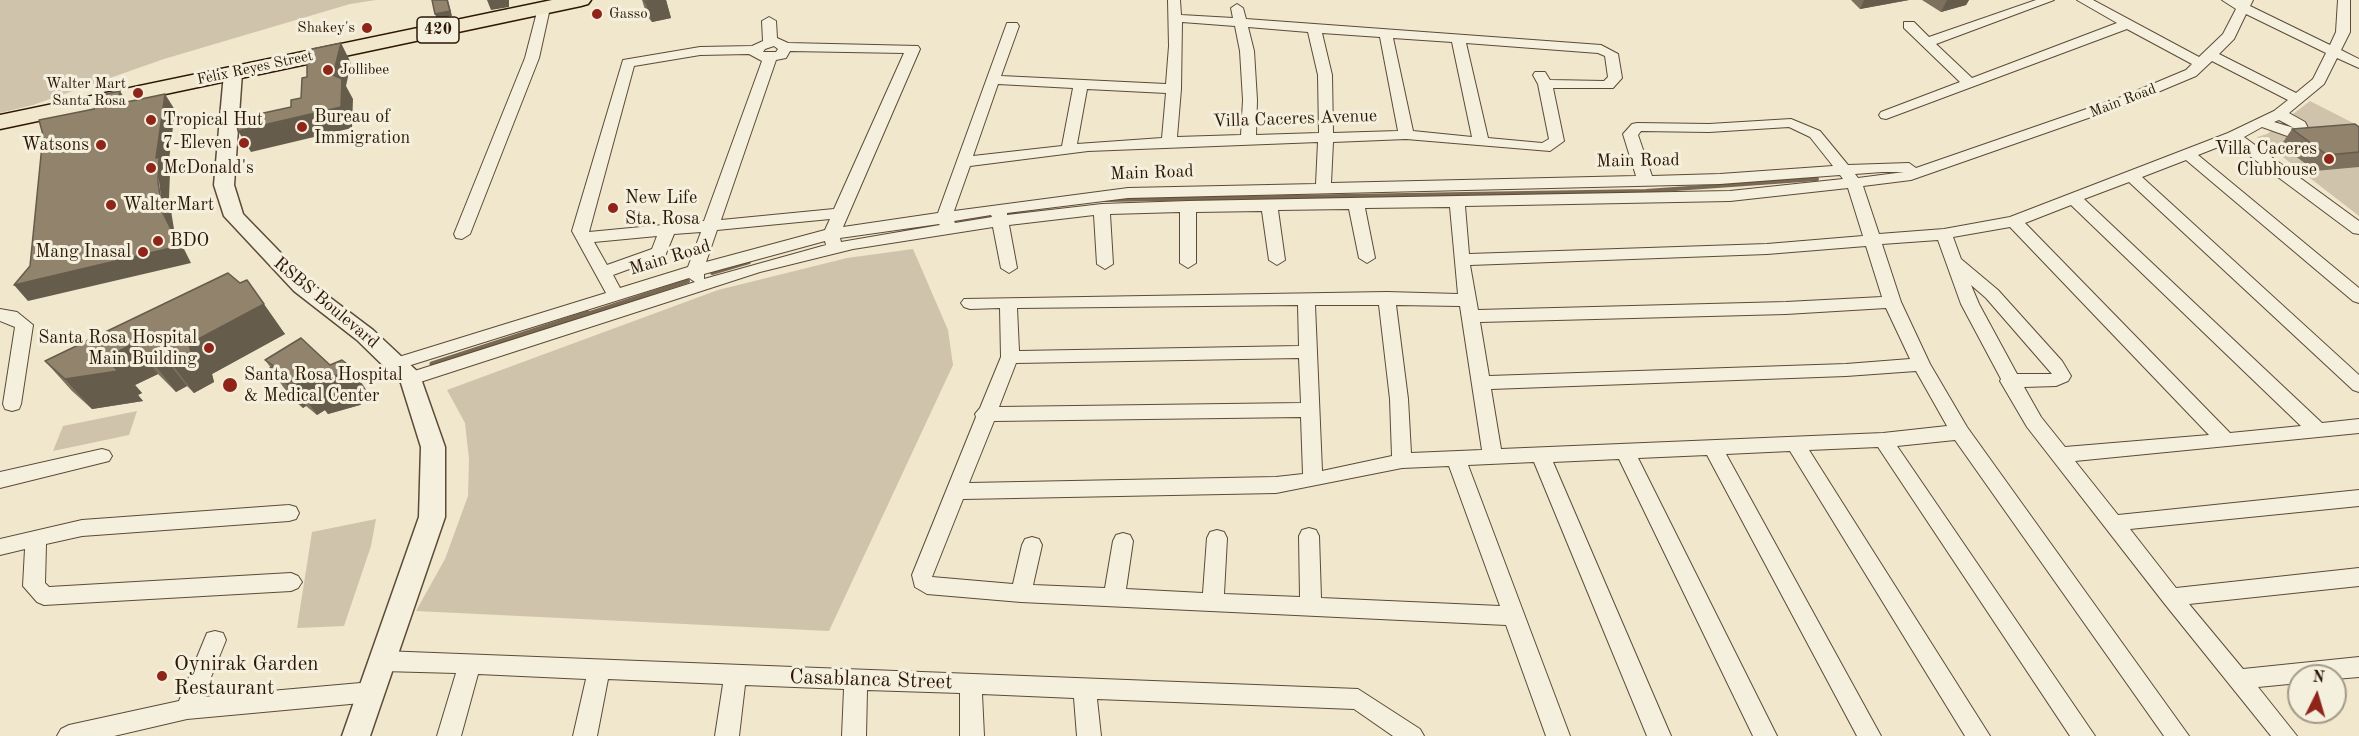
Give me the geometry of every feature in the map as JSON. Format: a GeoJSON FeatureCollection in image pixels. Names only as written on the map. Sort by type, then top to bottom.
{"type":"FeatureCollection","features":[{"type":"Feature","properties":{"kind":"main road","name":"Felix Reyes Street"},"geometry":{"type":"LineString","coordinates":[[0,122],[581,0]]}},
{"type":"Feature","properties":{"kind":"street"},"geometry":{"type":"LineString","coordinates":[[1169,142],[1174,89],[1174,0]]}},
{"type":"Feature","properties":{"kind":"street"},"geometry":{"type":"LineString","coordinates":[[1928,42],[2048,0]]}},
{"type":"Feature","properties":{"kind":"street"},"geometry":{"type":"LineString","coordinates":[[2083,0],[2127,24],[2299,100]]}},
{"type":"Feature","properties":{"kind":"street"},"geometry":{"type":"LineString","coordinates":[[2228,0],[2246,4],[2359,64]]}},
{"type":"Feature","properties":{"kind":"street"},"geometry":{"type":"LineString","coordinates":[[1461,260],[1767,249],[1944,234],[2014,221],[2264,123],[2299,100],[2319,81],[2343,32],[2344,0]]}},
{"type":"Feature","properties":{"kind":"street","name":"Main Road"},"geometry":{"type":"LineString","coordinates":[[403,372],[616,296],[833,242],[1128,193],[1645,179],[1906,177],[2129,99],[2191,73],[2229,36],[2246,4]]}},
{"type":"Feature","properties":{"kind":"street"},"geometry":{"type":"LineString","coordinates":[[462,234],[532,58],[544,8]]}},
{"type":"Feature","properties":{"kind":"street"},"geometry":{"type":"LineString","coordinates":[[1238,8],[1248,61],[1248,141]]}},
{"type":"Feature","properties":{"kind":"street"},"geometry":{"type":"LineString","coordinates":[[1174,18],[1458,38],[1481,142]]}},
{"type":"Feature","properties":{"kind":"street"},"geometry":{"type":"LineString","coordinates":[[698,277],[710,225],[770,50],[769,21]]}},
{"type":"Feature","properties":{"kind":"street"},"geometry":{"type":"LineString","coordinates":[[1886,115],[2127,24]]}},
{"type":"Feature","properties":{"kind":"street"},"geometry":{"type":"LineString","coordinates":[[1909,25],[1970,84]]}},
{"type":"Feature","properties":{"kind":"street"},"geometry":{"type":"LineString","coordinates":[[946,222],[964,162],[1012,26]]}},
{"type":"Feature","properties":{"kind":"street"},"geometry":{"type":"LineString","coordinates":[[1314,28],[1325,75],[1326,139],[1323,189]]}},
{"type":"Feature","properties":{"kind":"street"},"geometry":{"type":"LineString","coordinates":[[1386,33],[1406,135]]}},
{"type":"Feature","properties":{"kind":"street","name":"Villa Caceres Avenue"},"geometry":{"type":"LineString","coordinates":[[964,162],[1069,149],[1169,142],[1406,135],[1535,148],[1552,145],[1557,141],[1542,80],[1608,85],[1615,78],[1611,54],[1602,49],[1458,38]]}},
{"type":"Feature","properties":{"kind":"street"},"geometry":{"type":"LineString","coordinates":[[616,296],[580,231],[628,63],[700,51],[770,50],[786,46],[913,49],[840,213],[833,242]]}},
{"type":"Feature","properties":{"kind":"street","name":"RSBS Boulevard"},"geometry":{"type":"LineString","coordinates":[[233,73],[224,185],[234,216],[301,286],[364,335],[403,372],[433,447],[432,517],[356,736]]}},
{"type":"Feature","properties":{"kind":"street"},"geometry":{"type":"LineString","coordinates":[[993,80],[1174,89]]}},
{"type":"Feature","properties":{"kind":"street"},"geometry":{"type":"LineString","coordinates":[[1069,149],[1081,84]]}},
{"type":"Feature","properties":{"kind":"street"},"geometry":{"type":"LineString","coordinates":[[2264,123],[2290,133],[2303,132],[2300,125],[2278,114]]}},
{"type":"Feature","properties":{"kind":"street"},"geometry":{"type":"LineString","coordinates":[[1645,179],[1630,134],[1636,127],[1709,128],[1791,123],[1815,135],[1849,177],[1874,240],[1892,302],[1920,364],[1959,432],[2177,736]]}},
{"type":"Feature","properties":{"kind":"street"},"geometry":{"type":"LineString","coordinates":[[2233,136],[2315,194],[2359,229]]}},
{"type":"Feature","properties":{"kind":"street"},"geometry":{"type":"LineString","coordinates":[[2187,153],[2359,297]]}},
{"type":"Feature","properties":{"kind":"street"},"geometry":{"type":"LineString","coordinates":[[2131,175],[2359,385]]}},
{"type":"Feature","properties":{"kind":"street","name":"Main Road"},"geometry":{"type":"LineString","coordinates":[[999,214],[1269,204],[1730,196],[1849,177]]}},
{"type":"Feature","properties":{"kind":"street"},"geometry":{"type":"LineString","coordinates":[[2073,198],[2317,430]]}},
{"type":"Feature","properties":{"kind":"street"},"geometry":{"type":"LineString","coordinates":[[1457,201],[1461,260],[1493,456]]}},
{"type":"Feature","properties":{"kind":"street"},"geometry":{"type":"LineString","coordinates":[[1356,202],[1366,258]]}},
{"type":"Feature","properties":{"kind":"street"},"geometry":{"type":"LineString","coordinates":[[1269,204],[1276,260]]}},
{"type":"Feature","properties":{"kind":"street"},"geometry":{"type":"LineString","coordinates":[[1188,206],[1188,263]]}},
{"type":"Feature","properties":{"kind":"street"},"geometry":{"type":"LineString","coordinates":[[1102,209],[1105,264]]}},
{"type":"Feature","properties":{"kind":"street"},"geometry":{"type":"LineString","coordinates":[[582,238],[840,213]]}},
{"type":"Feature","properties":{"kind":"street"},"geometry":{"type":"LineString","coordinates":[[999,214],[1009,268]]}},
{"type":"Feature","properties":{"kind":"street"},"geometry":{"type":"LineString","coordinates":[[2014,221],[2226,441]]}},
{"type":"Feature","properties":{"kind":"street"},"geometry":{"type":"LineString","coordinates":[[603,273],[658,252],[667,230]]}},
{"type":"Feature","properties":{"kind":"street"},"geometry":{"type":"LineString","coordinates":[[1944,234],[1970,304],[2009,381],[2034,422],[2171,597],[2285,736]]}},
{"type":"Feature","properties":{"kind":"street"},"geometry":{"type":"LineString","coordinates":[[1954,260],[1992,294],[2056,365],[2062,376],[2056,380],[2009,381]]}},
{"type":"Feature","properties":{"kind":"street","name":"Main Road"},"geometry":{"type":"LineString","coordinates":[[403,372],[698,277]]}},
{"type":"Feature","properties":{"kind":"street"},"geometry":{"type":"LineString","coordinates":[[1306,298],[1310,352],[1313,480]]}},
{"type":"Feature","properties":{"kind":"street"},"geometry":{"type":"LineString","coordinates":[[970,303],[1387,298],[1468,308],[1786,308],[1892,302]]}},
{"type":"Feature","properties":{"kind":"street"},"geometry":{"type":"LineString","coordinates":[[1387,298],[1399,399],[1402,461]]}},
{"type":"Feature","properties":{"kind":"street"},"geometry":{"type":"LineString","coordinates":[[1008,304],[1010,357],[984,414],[957,491],[922,575],[922,581],[927,585],[1021,593],[1514,616]]}},
{"type":"Feature","properties":{"kind":"street"},"geometry":{"type":"LineString","coordinates":[[0,315],[11,316],[24,325],[12,404]]}},
{"type":"Feature","properties":{"kind":"street"},"geometry":{"type":"LineString","coordinates":[[1010,357],[1310,352]]}},
{"type":"Feature","properties":{"kind":"street"},"geometry":{"type":"LineString","coordinates":[[1482,382],[1846,370],[1920,364]]}},
{"type":"Feature","properties":{"kind":"street"},"geometry":{"type":"LineString","coordinates":[[984,414],[1312,410]]}},
{"type":"Feature","properties":{"kind":"street"},"geometry":{"type":"LineString","coordinates":[[2059,455],[2226,441],[2359,426]]}},
{"type":"Feature","properties":{"kind":"street"},"geometry":{"type":"LineString","coordinates":[[957,491],[1244,486],[1313,480],[1402,461],[1883,440],[1959,432]]}},
{"type":"Feature","properties":{"kind":"street"},"geometry":{"type":"LineString","coordinates":[[1883,440],[2084,736]]}},
{"type":"Feature","properties":{"kind":"street"},"geometry":{"type":"LineString","coordinates":[[1795,444],[1978,736]]}},
{"type":"Feature","properties":{"kind":"street"},"geometry":{"type":"LineString","coordinates":[[1713,448],[1869,736]]}},
{"type":"Feature","properties":{"kind":"street"},"geometry":{"type":"LineString","coordinates":[[1626,453],[1765,736]]}},
{"type":"Feature","properties":{"kind":"street"},"geometry":{"type":"LineString","coordinates":[[0,480],[102,456]]}},
{"type":"Feature","properties":{"kind":"street"},"geometry":{"type":"LineString","coordinates":[[1541,456],[1659,736]]}},
{"type":"Feature","properties":{"kind":"street"},"geometry":{"type":"LineString","coordinates":[[1456,458],[1558,736]]}},
{"type":"Feature","properties":{"kind":"street"},"geometry":{"type":"LineString","coordinates":[[2113,523],[2359,498]]}},
{"type":"Feature","properties":{"kind":"street"},"geometry":{"type":"LineString","coordinates":[[0,547],[82,528],[289,513]]}},
{"type":"Feature","properties":{"kind":"street"},"geometry":{"type":"LineString","coordinates":[[1309,536],[1311,607]]}},
{"type":"Feature","properties":{"kind":"street"},"geometry":{"type":"LineString","coordinates":[[1214,602],[1217,538]]}},
{"type":"Feature","properties":{"kind":"street"},"geometry":{"type":"LineString","coordinates":[[36,539],[34,586],[44,596],[291,582]]}},
{"type":"Feature","properties":{"kind":"street"},"geometry":{"type":"LineString","coordinates":[[1114,597],[1123,541]]}},
{"type":"Feature","properties":{"kind":"street"},"geometry":{"type":"LineString","coordinates":[[1021,593],[1032,545]]}},
{"type":"Feature","properties":{"kind":"street"},"geometry":{"type":"LineString","coordinates":[[2171,597],[2359,577]]}},
{"type":"Feature","properties":{"kind":"street"},"geometry":{"type":"LineString","coordinates":[[188,709],[215,640]]}},
{"type":"Feature","properties":{"kind":"street","name":"Casablanca Street"},"geometry":{"type":"LineString","coordinates":[[383,661],[1358,699],[1412,736]]}},
{"type":"Feature","properties":{"kind":"street"},"geometry":{"type":"LineString","coordinates":[[449,736],[470,664]]}},
{"type":"Feature","properties":{"kind":"street"},"geometry":{"type":"LineString","coordinates":[[2238,679],[2359,667]]}},
{"type":"Feature","properties":{"kind":"street"},"geometry":{"type":"LineString","coordinates":[[585,736],[599,670]]}},
{"type":"Feature","properties":{"kind":"street"},"geometry":{"type":"LineString","coordinates":[[727,736],[735,675]]}},
{"type":"Feature","properties":{"kind":"street"},"geometry":{"type":"LineString","coordinates":[[854,736],[856,680]]}},
{"type":"Feature","properties":{"kind":"street"},"geometry":{"type":"LineString","coordinates":[[971,684],[972,736]]}},
{"type":"Feature","properties":{"kind":"street"},"geometry":{"type":"LineString","coordinates":[[1085,689],[1089,736]]}},
{"type":"Feature","properties":{"kind":"street"},"geometry":{"type":"LineString","coordinates":[[69,736],[188,709],[372,692]]}},
{"type":"Feature","properties":{"kind":"shaded area"},"geometry":{"type":"Polygon","coordinates":[[[0,0],[376,0],[350,4],[164,59],[33,105],[0,113],[0,0]]]}},
{"type":"Feature","properties":{"kind":"shaded area"},"geometry":{"type":"Polygon","coordinates":[[[2310,101],[2359,126],[2359,216],[2257,137],[2267,134],[2310,101]]]}},
{"type":"Feature","properties":{"kind":"shaded area"},"geometry":{"type":"Polygon","coordinates":[[[913,249],[948,330],[953,365],[829,631],[416,611],[445,559],[468,496],[469,459],[465,423],[447,390],[718,290],[847,258],[913,249]]]}},
{"type":"Feature","properties":{"kind":"shaded area"},"geometry":{"type":"Polygon","coordinates":[[[137,411],[129,435],[53,451],[63,426],[137,411]]]}},
{"type":"Feature","properties":{"kind":"shaded area"},"geometry":{"type":"Polygon","coordinates":[[[376,519],[371,546],[344,626],[297,628],[312,532],[376,519]]]}},
{"type":"Feature","properties":{"kind":"building"},"geometry":{"type":"Polygon","coordinates":[[[432,0],[447,0],[450,11],[435,14],[432,0]]]}},
{"type":"Feature","properties":{"kind":"building"},"geometry":{"type":"Polygon","coordinates":[[[341,43],[333,75],[342,79],[341,107],[238,131],[236,119],[291,107],[291,100],[301,98],[302,78],[307,77],[307,50],[341,43]]]}},
{"type":"Feature","properties":{"kind":"building","name":"WalterMart"},"geometry":{"type":"Polygon","coordinates":[[[120,91],[117,104],[165,94],[156,158],[159,157],[158,182],[163,213],[179,246],[14,285],[30,266],[43,135],[39,120],[94,109],[97,96],[120,91]]]}},
{"type":"Feature","properties":{"kind":"building"},"geometry":{"type":"Polygon","coordinates":[[[2355,124],[2359,127],[2359,152],[2327,155],[2292,129],[2355,124]]]}},
{"type":"Feature","properties":{"kind":"building"},"geometry":{"type":"Polygon","coordinates":[[[228,273],[240,283],[247,280],[264,304],[189,344],[191,352],[171,363],[163,356],[152,361],[134,343],[110,356],[117,363],[112,365],[118,371],[65,379],[45,361],[228,273]]]}},
{"type":"Feature","properties":{"kind":"building"},"geometry":{"type":"Polygon","coordinates":[[[301,338],[330,365],[342,360],[351,367],[340,374],[307,384],[305,379],[296,385],[285,376],[282,378],[270,368],[274,366],[265,360],[301,338]]]}},
{"type":"Feature","properties":{"kind":"waterway"},"geometry":{"type":"LineString","coordinates":[[1105,200],[1646,191],[1817,179]]}},
{"type":"Feature","properties":{"kind":"waterway"},"geometry":{"type":"LineString","coordinates":[[712,273],[749,262]]}},
{"type":"Feature","properties":{"kind":"waterway"},"geometry":{"type":"LineString","coordinates":[[584,315],[688,281]]}},
{"type":"Feature","properties":{"kind":"waterway"},"geometry":{"type":"LineString","coordinates":[[432,364],[588,313]]}},
{"type":"Feature","properties":{"kind":"place","name":"Gasso"},"geometry":{"type":"Point","coordinates":[597,14]}},
{"type":"Feature","properties":{"kind":"place","name":"Shakey's"},"geometry":{"type":"Point","coordinates":[367,28]}},
{"type":"Feature","properties":{"kind":"place","name":"Jollibee"},"geometry":{"type":"Point","coordinates":[328,70]}},
{"type":"Feature","properties":{"kind":"place","name":"Walter Mart Santa Rosa"},"geometry":{"type":"Point","coordinates":[138,93]}},
{"type":"Feature","properties":{"kind":"place","name":"Tropical Hut"},"geometry":{"type":"Point","coordinates":[151,120]}},
{"type":"Feature","properties":{"kind":"place","name":"Bureau of Immigration"},"geometry":{"type":"Point","coordinates":[302,127]}},
{"type":"Feature","properties":{"kind":"place","name":"7-Eleven"},"geometry":{"type":"Point","coordinates":[244,143]}},
{"type":"Feature","properties":{"kind":"place","name":"Watsons"},"geometry":{"type":"Point","coordinates":[101,145]}},
{"type":"Feature","properties":{"kind":"place","name":"Villa Caceres Clubhouse"},"geometry":{"type":"Point","coordinates":[2329,159]}},
{"type":"Feature","properties":{"kind":"place","name":"McDonald's"},"geometry":{"type":"Point","coordinates":[151,168]}},
{"type":"Feature","properties":{"kind":"place","name":"WalterMart"},"geometry":{"type":"Point","coordinates":[111,205]}},
{"type":"Feature","properties":{"kind":"place","name":"New Life Sta. Rosa"},"geometry":{"type":"Point","coordinates":[613,208]}},
{"type":"Feature","properties":{"kind":"place","name":"BDO"},"geometry":{"type":"Point","coordinates":[158,241]}},
{"type":"Feature","properties":{"kind":"place","name":"Mang Inasal"},"geometry":{"type":"Point","coordinates":[143,252]}},
{"type":"Feature","properties":{"kind":"place","name":"Santa Rosa Hospital Main Building"},"geometry":{"type":"Point","coordinates":[209,348]}},
{"type":"Feature","properties":{"kind":"place","name":"Santa Rosa Hospital & Medical Center"},"geometry":{"type":"Point","coordinates":[230,385]}},
{"type":"Feature","properties":{"kind":"place","name":"Oynirak Garden Restaurant"},"geometry":{"type":"Point","coordinates":[162,676]}}]}
